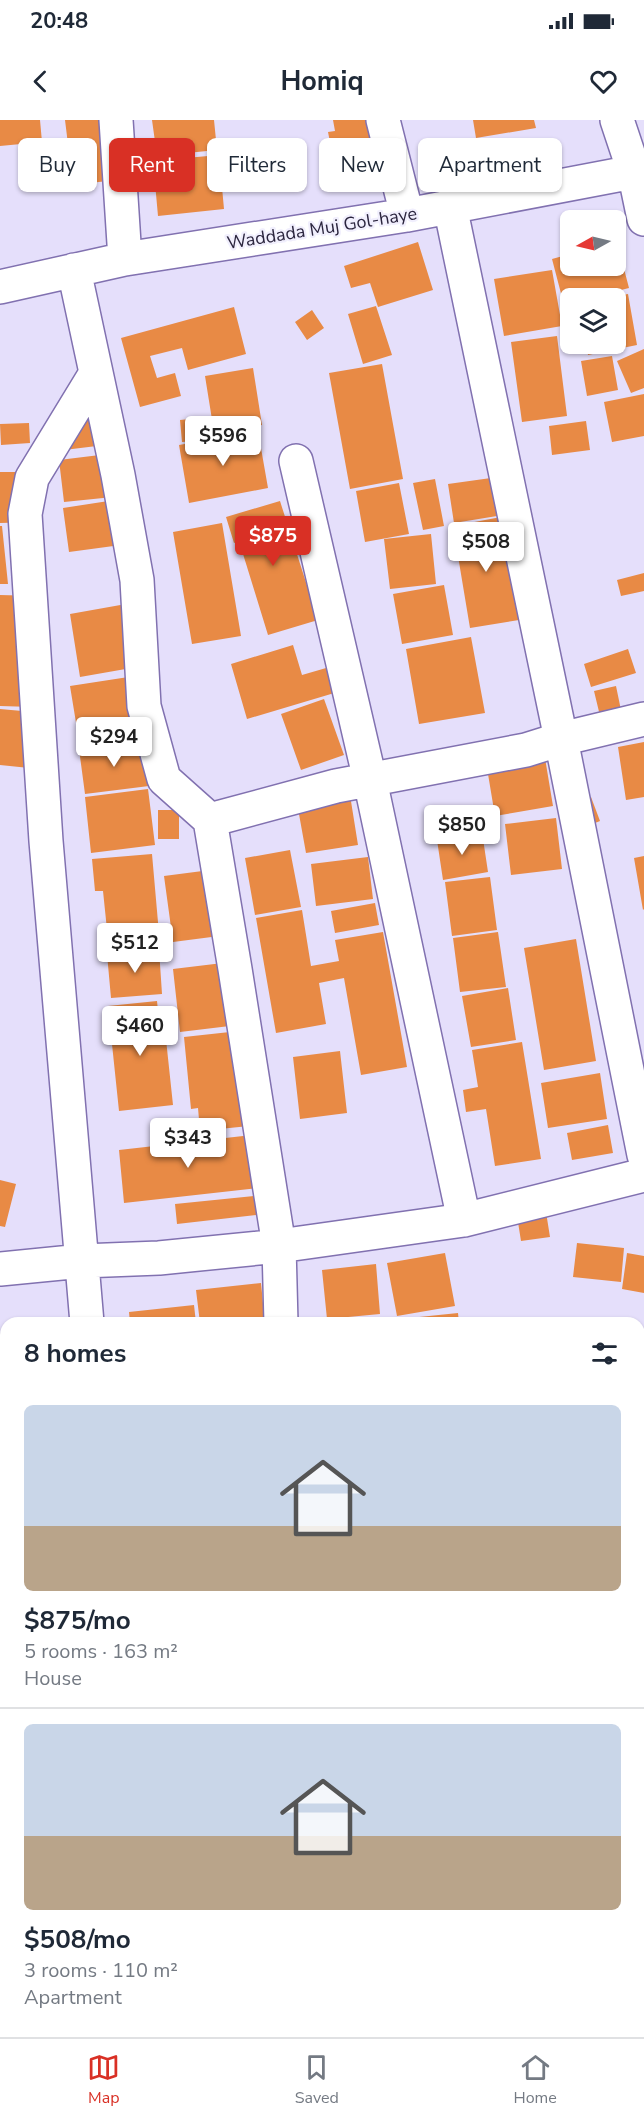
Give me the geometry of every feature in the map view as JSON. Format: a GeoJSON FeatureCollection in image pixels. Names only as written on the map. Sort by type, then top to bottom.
{"type":"FeatureCollection","features":[{"type":"Feature","properties":{"kind":"street"},"geometry":{"type":"LineString","coordinates":[[116,120],[125,259]]}},
{"type":"Feature","properties":{"kind":"street"},"geometry":{"type":"LineString","coordinates":[[383,120],[407,215]]}},
{"type":"Feature","properties":{"kind":"street"},"geometry":{"type":"LineString","coordinates":[[616,120],[639,171],[644,219]]}},
{"type":"Feature","properties":{"kind":"street","name":"Waddada Muj Gol-haye"},"geometry":{"type":"LineString","coordinates":[[0,286],[125,259],[407,215],[639,171]]}},
{"type":"Feature","properties":{"kind":"street"},"geometry":{"type":"LineString","coordinates":[[450,206],[561,739],[644,1155]]}},
{"type":"Feature","properties":{"kind":"street"},"geometry":{"type":"LineString","coordinates":[[74,270],[118,476],[137,580],[144,706],[164,779],[210,820],[279,1246],[282,1317]]}},
{"type":"Feature","properties":{"kind":"street"},"geometry":{"type":"LineString","coordinates":[[87,1317],[46,841],[25,514],[32,478],[96,373]]}},
{"type":"Feature","properties":{"kind":"street"},"geometry":{"type":"LineString","coordinates":[[296,461],[370,780],[464,1220]]}},
{"type":"Feature","properties":{"kind":"street"},"geometry":{"type":"LineString","coordinates":[[210,820],[336,786],[526,750],[644,719]]}},
{"type":"Feature","properties":{"kind":"street"},"geometry":{"type":"LineString","coordinates":[[0,1269],[82,1261],[159,1258],[279,1246],[464,1220],[644,1175]]}},
{"type":"Feature","properties":{"kind":"building"},"geometry":{"type":"Polygon","coordinates":[[[0,120],[40,120],[42,138],[18,138],[18,144],[0,146],[0,120]]]}},
{"type":"Feature","properties":{"kind":"building"},"geometry":{"type":"Polygon","coordinates":[[[65,120],[109,120],[111,138],[109,138],[109,181],[97,182],[97,138],[67,138],[65,120]]]}},
{"type":"Feature","properties":{"kind":"building"},"geometry":{"type":"Polygon","coordinates":[[[152,120],[214,120],[216,138],[207,138],[207,151],[195,152],[195,138],[154,138],[152,120]]]}},
{"type":"Feature","properties":{"kind":"building"},"geometry":{"type":"Polygon","coordinates":[[[333,120],[383,120],[387,138],[329,138],[328,132],[335,131],[333,120]]]}},
{"type":"Feature","properties":{"kind":"building"},"geometry":{"type":"Polygon","coordinates":[[[473,120],[534,120],[536,128],[476,138],[473,120]]]}},
{"type":"Feature","properties":{"kind":"building"},"geometry":{"type":"Polygon","coordinates":[[[207,156],[207,192],[222,192],[224,209],[158,216],[156,192],[195,192],[195,157],[207,156]]]}},
{"type":"Feature","properties":{"kind":"building"},"geometry":{"type":"Polygon","coordinates":[[[418,242],[433,290],[378,307],[370,283],[351,288],[344,266],[418,242]]]}},
{"type":"Feature","properties":{"kind":"building"},"geometry":{"type":"Polygon","coordinates":[[[560,257],[560,276],[626,276],[629,288],[560,290],[552,259],[560,257]]]}},
{"type":"Feature","properties":{"kind":"building"},"geometry":{"type":"Polygon","coordinates":[[[552,270],[560,326],[504,336],[494,279],[552,270]]]}},
{"type":"Feature","properties":{"kind":"building"},"geometry":{"type":"Polygon","coordinates":[[[626,294],[628,294],[637,345],[626,347],[626,294]]]}},
{"type":"Feature","properties":{"kind":"building"},"geometry":{"type":"Polygon","coordinates":[[[376,306],[392,355],[363,364],[348,314],[376,306]]]}},
{"type":"Feature","properties":{"kind":"building"},"geometry":{"type":"Polygon","coordinates":[[[234,307],[246,354],[188,370],[182,348],[150,356],[157,378],[175,373],[181,396],[140,407],[121,338],[234,307]]]}},
{"type":"Feature","properties":{"kind":"building"},"geometry":{"type":"Polygon","coordinates":[[[312,310],[324,328],[307,340],[295,322],[312,310]]]}},
{"type":"Feature","properties":{"kind":"building"},"geometry":{"type":"Polygon","coordinates":[[[557,336],[567,416],[522,422],[511,342],[557,336]]]}},
{"type":"Feature","properties":{"kind":"building"},"geometry":{"type":"Polygon","coordinates":[[[644,349],[644,388],[631,393],[617,361],[644,349]]]}},
{"type":"Feature","properties":{"kind":"building"},"geometry":{"type":"Polygon","coordinates":[[[612,356],[618,390],[587,396],[581,361],[612,356]]]}},
{"type":"Feature","properties":{"kind":"building"},"geometry":{"type":"Polygon","coordinates":[[[382,364],[403,479],[350,489],[329,373],[382,364]]]}},
{"type":"Feature","properties":{"kind":"building"},"geometry":{"type":"Polygon","coordinates":[[[253,368],[262,425],[214,432],[205,376],[253,368]]]}},
{"type":"Feature","properties":{"kind":"building"},"geometry":{"type":"Polygon","coordinates":[[[644,394],[644,436],[612,442],[604,402],[644,394]]]}},
{"type":"Feature","properties":{"kind":"building"},"geometry":{"type":"Polygon","coordinates":[[[100,395],[105,445],[64,450],[59,400],[100,395]]]}},
{"type":"Feature","properties":{"kind":"building"},"geometry":{"type":"Polygon","coordinates":[[[200,418],[201,441],[182,442],[180,420],[200,418]]]}},
{"type":"Feature","properties":{"kind":"building"},"geometry":{"type":"Polygon","coordinates":[[[586,421],[590,450],[552,455],[549,426],[586,421]]]}},
{"type":"Feature","properties":{"kind":"building"},"geometry":{"type":"Polygon","coordinates":[[[29,423],[30,443],[1,445],[0,424],[29,423]]]}},
{"type":"Feature","properties":{"kind":"building"},"geometry":{"type":"Polygon","coordinates":[[[258,431],[268,488],[189,503],[179,445],[258,431]]]}},
{"type":"Feature","properties":{"kind":"building"},"geometry":{"type":"Polygon","coordinates":[[[108,454],[113,497],[64,502],[59,460],[108,454]]]}},
{"type":"Feature","properties":{"kind":"building"},"geometry":{"type":"Polygon","coordinates":[[[0,472],[36,472],[36,522],[0,523],[0,472]]]}},
{"type":"Feature","properties":{"kind":"building"},"geometry":{"type":"Polygon","coordinates":[[[491,478],[497,516],[454,523],[448,484],[491,478]]]}},
{"type":"Feature","properties":{"kind":"building"},"geometry":{"type":"Polygon","coordinates":[[[435,479],[444,526],[423,530],[413,483],[435,479]]]}},
{"type":"Feature","properties":{"kind":"building"},"geometry":{"type":"Polygon","coordinates":[[[399,483],[409,534],[365,542],[356,491],[399,483]]]}},
{"type":"Feature","properties":{"kind":"building"},"geometry":{"type":"Polygon","coordinates":[[[115,500],[121,545],[69,552],[63,508],[115,500]]]}},
{"type":"Feature","properties":{"kind":"building"},"geometry":{"type":"Polygon","coordinates":[[[280,501],[318,620],[268,635],[239,541],[234,543],[226,517],[280,501]]]}},
{"type":"Feature","properties":{"kind":"building"},"geometry":{"type":"Polygon","coordinates":[[[501,517],[519,620],[470,628],[453,526],[501,517]]]}},
{"type":"Feature","properties":{"kind":"building"},"geometry":{"type":"Polygon","coordinates":[[[222,523],[241,636],[192,644],[173,532],[222,523]]]}},
{"type":"Feature","properties":{"kind":"building"},"geometry":{"type":"Polygon","coordinates":[[[0,526],[2,526],[8,584],[0,584],[0,526]]]}},
{"type":"Feature","properties":{"kind":"building"},"geometry":{"type":"Polygon","coordinates":[[[431,534],[436,584],[390,589],[384,539],[431,534]]]}},
{"type":"Feature","properties":{"kind":"building"},"geometry":{"type":"Polygon","coordinates":[[[644,573],[644,591],[621,596],[617,580],[644,573]]]}},
{"type":"Feature","properties":{"kind":"building"},"geometry":{"type":"Polygon","coordinates":[[[444,585],[453,635],[402,644],[393,594],[444,585]]]}},
{"type":"Feature","properties":{"kind":"building"},"geometry":{"type":"Polygon","coordinates":[[[0,595],[38,596],[33,707],[0,706],[0,595]]]}},
{"type":"Feature","properties":{"kind":"building"},"geometry":{"type":"Polygon","coordinates":[[[126,604],[137,667],[80,677],[70,614],[126,604]]]}},
{"type":"Feature","properties":{"kind":"building"},"geometry":{"type":"Polygon","coordinates":[[[471,637],[485,713],[419,724],[406,649],[471,637]]]}},
{"type":"Feature","properties":{"kind":"building"},"geometry":{"type":"Polygon","coordinates":[[[293,645],[302,675],[333,666],[341,691],[247,719],[231,664],[293,645]]]}},
{"type":"Feature","properties":{"kind":"building"},"geometry":{"type":"Polygon","coordinates":[[[628,649],[636,673],[591,687],[584,664],[628,649]]]}},
{"type":"Feature","properties":{"kind":"building"},"geometry":{"type":"Polygon","coordinates":[[[135,676],[144,730],[79,741],[70,686],[135,676]]]}},
{"type":"Feature","properties":{"kind":"building"},"geometry":{"type":"Polygon","coordinates":[[[616,686],[622,715],[601,720],[594,691],[616,686]]]}},
{"type":"Feature","properties":{"kind":"building"},"geometry":{"type":"Polygon","coordinates":[[[324,699],[344,755],[301,770],[281,714],[324,699]]]}},
{"type":"Feature","properties":{"kind":"building"},"geometry":{"type":"Polygon","coordinates":[[[0,709],[44,713],[39,769],[0,765],[0,709]]]}},
{"type":"Feature","properties":{"kind":"building"},"geometry":{"type":"Polygon","coordinates":[[[143,741],[149,786],[85,794],[79,749],[143,741]]]}},
{"type":"Feature","properties":{"kind":"building"},"geometry":{"type":"Polygon","coordinates":[[[644,742],[644,797],[626,800],[618,747],[644,742]]]}},
{"type":"Feature","properties":{"kind":"building"},"geometry":{"type":"Polygon","coordinates":[[[545,758],[553,806],[495,816],[487,768],[545,758]]]}},
{"type":"Feature","properties":{"kind":"building"},"geometry":{"type":"Polygon","coordinates":[[[148,789],[155,845],[91,853],[85,797],[148,789]]]}},
{"type":"Feature","properties":{"kind":"building"},"geometry":{"type":"Polygon","coordinates":[[[350,795],[358,845],[306,853],[297,803],[350,795]]]}},
{"type":"Feature","properties":{"kind":"building"},"geometry":{"type":"Polygon","coordinates":[[[591,797],[600,821],[583,828],[573,804],[591,797]]]}},
{"type":"Feature","properties":{"kind":"building"},"geometry":{"type":"Polygon","coordinates":[[[158,810],[179,810],[179,839],[158,839],[158,810]]]}},
{"type":"Feature","properties":{"kind":"building"},"geometry":{"type":"Polygon","coordinates":[[[556,818],[562,869],[511,875],[505,824],[556,818]]]}},
{"type":"Feature","properties":{"kind":"building"},"geometry":{"type":"Polygon","coordinates":[[[482,832],[488,872],[443,880],[437,840],[482,832]]]}},
{"type":"Feature","properties":{"kind":"building"},"geometry":{"type":"Polygon","coordinates":[[[290,850],[301,907],[255,915],[245,858],[290,850]]]}},
{"type":"Feature","properties":{"kind":"building"},"geometry":{"type":"Polygon","coordinates":[[[152,854],[160,945],[109,949],[103,891],[95,891],[92,859],[152,854]]]}},
{"type":"Feature","properties":{"kind":"building"},"geometry":{"type":"Polygon","coordinates":[[[644,856],[644,909],[643,910],[634,858],[644,856]]]}},
{"type":"Feature","properties":{"kind":"building"},"geometry":{"type":"Polygon","coordinates":[[[368,857],[373,899],[316,906],[311,864],[368,857]]]}},
{"type":"Feature","properties":{"kind":"building"},"geometry":{"type":"Polygon","coordinates":[[[218,869],[227,935],[173,942],[164,876],[218,869]]]}},
{"type":"Feature","properties":{"kind":"building"},"geometry":{"type":"Polygon","coordinates":[[[490,877],[497,930],[452,936],[445,882],[490,877]]]}},
{"type":"Feature","properties":{"kind":"building"},"geometry":{"type":"Polygon","coordinates":[[[375,903],[379,925],[335,933],[331,911],[375,903]]]}},
{"type":"Feature","properties":{"kind":"building"},"geometry":{"type":"Polygon","coordinates":[[[302,910],[311,966],[339,961],[335,940],[383,932],[407,1067],[361,1075],[344,978],[319,983],[326,1024],[276,1033],[256,918],[302,910]]]}},
{"type":"Feature","properties":{"kind":"building"},"geometry":{"type":"Polygon","coordinates":[[[498,932],[506,987],[460,992],[453,938],[498,932]]]}},
{"type":"Feature","properties":{"kind":"building"},"geometry":{"type":"Polygon","coordinates":[[[576,939],[596,1061],[544,1070],[524,948],[576,939]]]}},
{"type":"Feature","properties":{"kind":"building"},"geometry":{"type":"Polygon","coordinates":[[[159,949],[162,994],[111,998],[107,954],[159,949]]]}},
{"type":"Feature","properties":{"kind":"building"},"geometry":{"type":"Polygon","coordinates":[[[231,962],[238,1025],[180,1032],[173,969],[231,962]]]}},
{"type":"Feature","properties":{"kind":"building"},"geometry":{"type":"Polygon","coordinates":[[[508,988],[516,1040],[471,1047],[462,996],[508,988]]]}},
{"type":"Feature","properties":{"kind":"building"},"geometry":{"type":"Polygon","coordinates":[[[157,1001],[160,1030],[165,1030],[173,1105],[119,1111],[108,1006],[157,1001]]]}},
{"type":"Feature","properties":{"kind":"building"},"geometry":{"type":"Polygon","coordinates":[[[239,1031],[249,1126],[200,1131],[198,1108],[191,1109],[184,1037],[239,1031]]]}},
{"type":"Feature","properties":{"kind":"building"},"geometry":{"type":"Polygon","coordinates":[[[522,1042],[541,1159],[495,1166],[486,1109],[466,1112],[463,1090],[478,1087],[472,1050],[522,1042]]]}},
{"type":"Feature","properties":{"kind":"building"},"geometry":{"type":"Polygon","coordinates":[[[340,1051],[347,1113],[300,1119],[293,1057],[340,1051]]]}},
{"type":"Feature","properties":{"kind":"building"},"geometry":{"type":"Polygon","coordinates":[[[600,1073],[607,1119],[548,1128],[541,1083],[600,1073]]]}},
{"type":"Feature","properties":{"kind":"building"},"geometry":{"type":"Polygon","coordinates":[[[608,1125],[613,1153],[572,1160],[567,1133],[608,1125]]]}},
{"type":"Feature","properties":{"kind":"building"},"geometry":{"type":"Polygon","coordinates":[[[252,1135],[258,1188],[124,1203],[119,1150],[252,1135]]]}},
{"type":"Feature","properties":{"kind":"building"},"geometry":{"type":"Polygon","coordinates":[[[0,1180],[16,1184],[5,1227],[0,1226],[0,1180]]]}},
{"type":"Feature","properties":{"kind":"building"},"geometry":{"type":"Polygon","coordinates":[[[254,1196],[257,1215],[177,1224],[175,1204],[254,1196]]]}},
{"type":"Feature","properties":{"kind":"building"},"geometry":{"type":"Polygon","coordinates":[[[546,1212],[550,1237],[521,1241],[517,1216],[546,1212]]]}},
{"type":"Feature","properties":{"kind":"building"},"geometry":{"type":"Polygon","coordinates":[[[577,1243],[624,1248],[621,1282],[573,1277],[577,1243]]]}},
{"type":"Feature","properties":{"kind":"building"},"geometry":{"type":"Polygon","coordinates":[[[445,1253],[455,1306],[397,1316],[387,1263],[445,1253]]]}},
{"type":"Feature","properties":{"kind":"building"},"geometry":{"type":"Polygon","coordinates":[[[627,1253],[644,1256],[644,1293],[622,1289],[627,1253]]]}},
{"type":"Feature","properties":{"kind":"building"},"geometry":{"type":"Polygon","coordinates":[[[376,1264],[380,1314],[327,1317],[322,1270],[376,1264]]]}},
{"type":"Feature","properties":{"kind":"building"},"geometry":{"type":"Polygon","coordinates":[[[261,1283],[264,1317],[199,1317],[196,1290],[261,1283]]]}},
{"type":"Feature","properties":{"kind":"building"},"geometry":{"type":"Polygon","coordinates":[[[194,1305],[195,1317],[129,1317],[129,1312],[194,1305]]]}},
{"type":"Feature","properties":{"kind":"building"},"geometry":{"type":"Polygon","coordinates":[[[458,1313],[458,1317],[419,1317],[458,1313]]]}}]}
